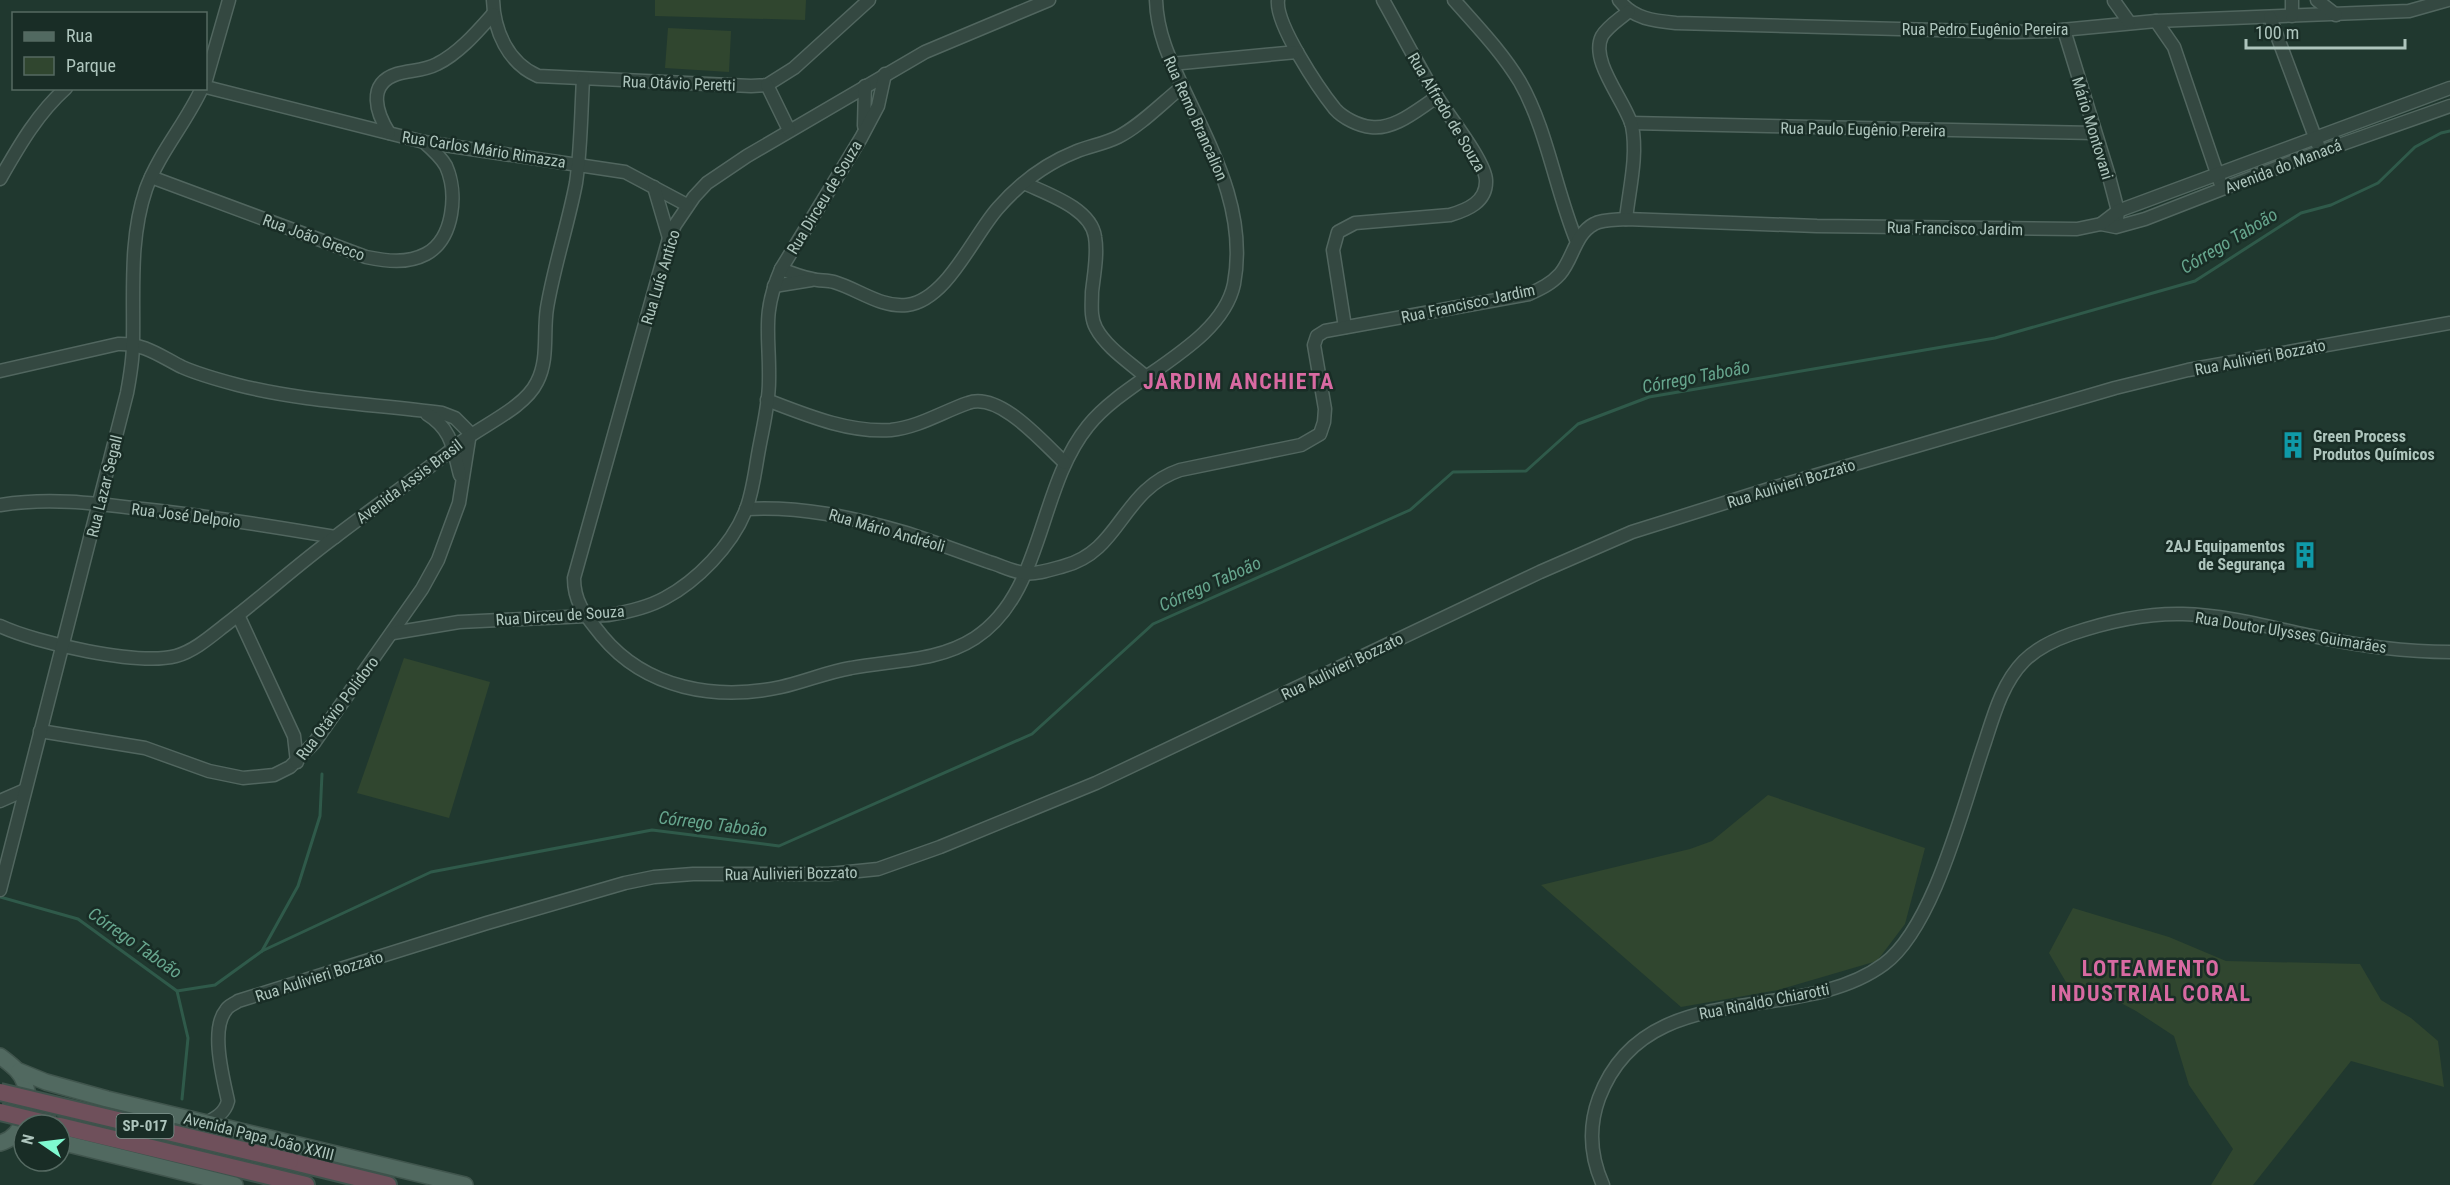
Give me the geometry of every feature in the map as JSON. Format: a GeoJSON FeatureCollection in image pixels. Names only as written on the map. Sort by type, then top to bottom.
{"type":"FeatureCollection","features":[{"type":"Feature","properties":{"kind":"highway","name":"Avenida Papa João XXIII"},"geometry":{"type":"LineString","coordinates":[[0,1092],[388,1185]]}},
{"type":"Feature","properties":{"kind":"highway","name":"SP-017"},"geometry":{"type":"LineString","coordinates":[[72,1129],[306,1185]]}},
{"type":"Feature","properties":{"kind":"main road","name":"Avenida Papa João XXIII"},"geometry":{"type":"LineString","coordinates":[[0,1056],[19,1071],[62,1087],[206,1124],[465,1185]]}},
{"type":"Feature","properties":{"kind":"main road"},"geometry":{"type":"LineString","coordinates":[[19,1071],[28,1095],[26,1113]]}},
{"type":"Feature","properties":{"kind":"main road"},"geometry":{"type":"LineString","coordinates":[[72,1145],[235,1185]]}},
{"type":"Feature","properties":{"kind":"street"},"geometry":{"type":"LineString","coordinates":[[207,77],[230,0]]}},
{"type":"Feature","properties":{"kind":"street","name":"Rua Otávio Peretti"},"geometry":{"type":"LineString","coordinates":[[493,0],[494,15],[507,49],[524,70],[538,76],[726,86],[766,85],[794,68],[869,0]]}},
{"type":"Feature","properties":{"kind":"street","name":"Rua Luís Antico"},"geometry":{"type":"LineString","coordinates":[[584,615],[574,592],[574,578],[669,238],[687,205],[707,183],[789,130],[885,74],[952,39],[1049,0]]}},
{"type":"Feature","properties":{"kind":"street","name":"Rua Remo Brancalion"},"geometry":{"type":"LineString","coordinates":[[584,615],[628,662],[656,678],[700,691],[761,691],[839,670],[921,658],[961,646],[977,636],[1011,603],[1025,573],[1050,498],[1065,463],[1087,427],[1104,408],[1201,336],[1219,318],[1228,303],[1237,263],[1235,217],[1218,160],[1171,64],[1159,28],[1156,0]]}},
{"type":"Feature","properties":{"kind":"street"},"geometry":{"type":"LineString","coordinates":[[1278,0],[1281,19],[1297,52],[1336,110],[1358,124],[1372,128],[1386,127],[1437,97]]}},
{"type":"Feature","properties":{"kind":"street","name":"Rua Alfredo de Souza"},"geometry":{"type":"LineString","coordinates":[[1345,327],[1333,249],[1338,232],[1355,223],[1456,213],[1472,206],[1484,193],[1486,179],[1484,171],[1437,97],[1383,0]]}},
{"type":"Feature","properties":{"kind":"street"},"geometry":{"type":"LineString","coordinates":[[1454,0],[1495,47],[1521,84],[1577,242]]}},
{"type":"Feature","properties":{"kind":"street"},"geometry":{"type":"LineString","coordinates":[[1619,0],[1629,12],[1602,35],[1599,52],[1631,123],[1634,149],[1626,219]]}},
{"type":"Feature","properties":{"kind":"street"},"geometry":{"type":"LineString","coordinates":[[2292,0],[2292,16]]}},
{"type":"Feature","properties":{"kind":"street"},"geometry":{"type":"LineString","coordinates":[[2317,0],[2336,15]]}},
{"type":"Feature","properties":{"kind":"street","name":"Rua Pedro Eugênio Pereira"},"geometry":{"type":"LineString","coordinates":[[1629,12],[1643,18],[1676,23],[2011,32],[2064,30],[2129,22],[2409,11],[2448,0]]}},
{"type":"Feature","properties":{"kind":"street"},"geometry":{"type":"LineString","coordinates":[[2114,1],[2129,22]]}},
{"type":"Feature","properties":{"kind":"street"},"geometry":{"type":"LineString","coordinates":[[2114,1],[2114,23]]}},
{"type":"Feature","properties":{"kind":"street"},"geometry":{"type":"LineString","coordinates":[[389,133],[376,109],[377,98],[386,81],[394,75],[422,70],[438,64],[453,54],[494,15]]}},
{"type":"Feature","properties":{"kind":"street"},"geometry":{"type":"LineString","coordinates":[[2270,17],[2321,152]]}},
{"type":"Feature","properties":{"kind":"street"},"geometry":{"type":"LineString","coordinates":[[2174,47],[2176,20]]}},
{"type":"Feature","properties":{"kind":"street"},"geometry":{"type":"LineString","coordinates":[[2156,21],[2174,47],[2222,189]]}},
{"type":"Feature","properties":{"kind":"street","name":"Mário Montovani"},"geometry":{"type":"LineString","coordinates":[[2064,30],[2118,212],[2116,227]]}},
{"type":"Feature","properties":{"kind":"street"},"geometry":{"type":"LineString","coordinates":[[1171,64],[1297,52]]}},
{"type":"Feature","properties":{"kind":"street","name":"Rua Dirceu de Souza"},"geometry":{"type":"LineString","coordinates":[[393,633],[459,622],[608,615],[629,611],[666,598],[705,567],[739,525],[746,509],[767,400],[769,383],[767,315],[774,286],[781,269],[878,106],[885,74]]}},
{"type":"Feature","properties":{"kind":"street","name":"Avenida Assis Brasil"},"geometry":{"type":"LineString","coordinates":[[0,626],[63,645],[111,655],[145,658],[176,656],[190,650],[470,434],[532,392],[544,365],[547,309],[579,163],[583,79]]}},
{"type":"Feature","properties":{"kind":"street"},"geometry":{"type":"LineString","coordinates":[[766,85],[789,130]]}},
{"type":"Feature","properties":{"kind":"street","name":"Rua Dirceu de Souza"},"geometry":{"type":"LineString","coordinates":[[864,130],[865,86]]}},
{"type":"Feature","properties":{"kind":"street"},"geometry":{"type":"LineString","coordinates":[[781,269],[812,280],[840,284],[892,304],[907,305],[919,302],[942,286],[981,228],[1024,183],[1058,159],[1116,138],[1132,129],[1182,87]]}},
{"type":"Feature","properties":{"kind":"street","name":"Avenida do Manacá"},"geometry":{"type":"LineString","coordinates":[[2118,212],[2450,88]]}},
{"type":"Feature","properties":{"kind":"street","name":"Rua Carlos Mário Rimazza"},"geometry":{"type":"LineString","coordinates":[[207,89],[424,142],[579,163],[625,172],[687,205]]}},
{"type":"Feature","properties":{"kind":"street"},"geometry":{"type":"LineString","coordinates":[[0,179],[27,131],[50,102],[64,90]]}},
{"type":"Feature","properties":{"kind":"street","name":"Rua Lazar Segall"},"geometry":{"type":"LineString","coordinates":[[0,890],[127,393],[133,344],[132,284],[136,233],[143,200],[151,177],[203,90]]}},
{"type":"Feature","properties":{"kind":"street","name":"Avenida do Manacá"},"geometry":{"type":"LineString","coordinates":[[2116,227],[2145,219],[2450,106]]}},
{"type":"Feature","properties":{"kind":"street","name":"Rua Paulo Eugênio Pereira"},"geometry":{"type":"LineString","coordinates":[[1631,123],[2095,133]]}},
{"type":"Feature","properties":{"kind":"street","name":"Rua João Grecco"},"geometry":{"type":"LineString","coordinates":[[151,177],[366,257],[387,261],[409,260],[427,254],[439,241],[447,228],[452,211],[453,196],[446,166],[424,142]]}},
{"type":"Feature","properties":{"kind":"street"},"geometry":{"type":"LineString","coordinates":[[1024,183],[1063,202],[1081,213],[1090,223],[1095,236],[1091,310],[1095,327],[1105,341],[1145,376]]}},
{"type":"Feature","properties":{"kind":"street"},"geometry":{"type":"LineString","coordinates":[[654,187],[665,217],[669,238]]}},
{"type":"Feature","properties":{"kind":"street","name":"Rua Francisco Jardim"},"geometry":{"type":"LineString","coordinates":[[2102,224],[2118,212]]}},
{"type":"Feature","properties":{"kind":"street","name":"Rua Francisco Jardim"},"geometry":{"type":"LineString","coordinates":[[1025,573],[1066,566],[1083,560],[1105,542],[1138,497],[1166,475],[1301,445],[1320,434],[1325,409],[1314,345],[1317,336],[1325,331],[1529,294],[1541,289],[1561,273],[1585,231],[1604,220],[2060,230],[2102,224],[2116,227]]}},
{"type":"Feature","properties":{"kind":"street"},"geometry":{"type":"LineString","coordinates":[[774,286],[812,280]]}},
{"type":"Feature","properties":{"kind":"street","name":"Rua Aulivieri Bozzato"},"geometry":{"type":"LineString","coordinates":[[206,1124],[223,1113],[228,1101],[219,1053],[219,1031],[226,1009],[238,1001],[486,923],[625,883],[654,877],[693,874],[829,874],[878,869],[940,847],[1096,783],[1529,577],[1632,532],[1769,489],[2115,388],[2188,370],[2450,322]]}},
{"type":"Feature","properties":{"kind":"street"},"geometry":{"type":"LineString","coordinates":[[0,371],[118,344],[133,344],[154,351],[204,376],[242,386],[302,397],[447,414],[455,418],[470,434]]}},
{"type":"Feature","properties":{"kind":"street"},"geometry":{"type":"LineString","coordinates":[[767,400],[815,418],[849,426],[889,430],[916,425],[972,402],[988,403],[1001,408],[1020,421],[1065,463]]}},
{"type":"Feature","properties":{"kind":"street","name":"Rua Otávio Polidoro"},"geometry":{"type":"LineString","coordinates":[[421,410],[439,421],[450,438],[462,482]]}},
{"type":"Feature","properties":{"kind":"street","name":"Rua Otávio Polidoro"},"geometry":{"type":"LineString","coordinates":[[40,731],[137,746],[209,771],[243,778],[274,775],[297,762],[319,736],[393,633],[438,560],[454,519],[470,434]]}},
{"type":"Feature","properties":{"kind":"street","name":"Rua José Delpoio"},"geometry":{"type":"LineString","coordinates":[[0,505],[45,500],[100,504],[215,517],[334,537]]}},
{"type":"Feature","properties":{"kind":"street","name":"Rua Mário Andréoli"},"geometry":{"type":"LineString","coordinates":[[746,509],[775,507],[839,514],[1025,573]]}},
{"type":"Feature","properties":{"kind":"street"},"geometry":{"type":"LineString","coordinates":[[238,615],[294,736],[297,762]]}},
{"type":"Feature","properties":{"kind":"street","name":"Rua Doutor Ulysses Guimarães"},"geometry":{"type":"LineString","coordinates":[[2009,682],[2023,663],[2040,648],[2070,634],[2153,615],[2210,616],[2248,621],[2352,644],[2450,652]]}},
{"type":"Feature","properties":{"kind":"street","name":"Rua Rinaldo Chiarotti"},"geometry":{"type":"LineString","coordinates":[[1603,1185],[1593,1161],[1590,1138],[1595,1108],[1606,1079],[1626,1052],[1655,1030],[1686,1017],[1841,986],[1869,974],[1888,962],[1904,944],[1923,915],[1938,882],[1995,710],[2009,682]]}},
{"type":"Feature","properties":{"kind":"street"},"geometry":{"type":"LineString","coordinates":[[294,736],[319,736]]}},
{"type":"Feature","properties":{"kind":"street"},"geometry":{"type":"LineString","coordinates":[[0,802],[25,790]]}},
{"type":"Feature","properties":{"kind":"street"},"geometry":{"type":"LineString","coordinates":[[0,802],[20,809]]}},
{"type":"Feature","properties":{"kind":"green space"},"geometry":{"type":"Polygon","coordinates":[[[655,0],[806,0],[805,20],[655,16],[655,0]]]}},
{"type":"Feature","properties":{"kind":"green space"},"geometry":{"type":"Polygon","coordinates":[[[668,28],[731,31],[729,72],[665,68],[668,28]]]}},
{"type":"Feature","properties":{"kind":"green space"},"geometry":{"type":"Polygon","coordinates":[[[404,658],[490,682],[449,818],[357,793],[404,658]]]}},
{"type":"Feature","properties":{"kind":"green space"},"geometry":{"type":"Polygon","coordinates":[[[1768,795],[1925,848],[1905,924],[1877,961],[1778,990],[1681,1007],[1541,885],[1690,849],[1712,841],[1768,795]]]}},
{"type":"Feature","properties":{"kind":"green space"},"geometry":{"type":"Polygon","coordinates":[[[2073,908],[2169,937],[2226,961],[2360,964],[2381,1000],[2411,1018],[2438,1041],[2444,1087],[2351,1061],[2253,1185],[2211,1185],[2233,1149],[2189,1085],[2174,1036],[2136,1011],[2104,994],[2070,989],[2049,953],[2073,908]]]}},
{"type":"Feature","properties":{"kind":"waterway","name":"Córrego Taboão"},"geometry":{"type":"LineString","coordinates":[[0,897],[78,919],[177,991],[215,985],[262,951],[431,872],[652,830],[779,846],[1032,734],[1153,624],[1410,510],[1453,472],[1526,471],[1578,424],[1649,397],[1995,338],[2195,281],[2301,213],[2331,205],[2378,183],[2415,147],[2441,133],[2450,131]]}},
{"type":"Feature","properties":{"kind":"waterway"},"geometry":{"type":"LineString","coordinates":[[262,951],[298,886],[320,816],[322,774]]}},
{"type":"Feature","properties":{"kind":"waterway"},"geometry":{"type":"LineString","coordinates":[[177,991],[188,1038],[182,1099]]}},
{"type":"Feature","properties":{"kind":"place","name":"Green Process Produtos Químicos"},"geometry":{"type":"Point","coordinates":[2293,445]}},
{"type":"Feature","properties":{"kind":"place","name":"2AJ Equipamentos de Segurança"},"geometry":{"type":"Point","coordinates":[2305,555]}},
{"type":"Feature","properties":{"kind":"district","name":"JARDIM ANCHIETA"},"geometry":{"type":"Point","coordinates":[1239,381]}},
{"type":"Feature","properties":{"kind":"district","name":"LOTEAMENTO INDUSTRIAL CORAL"},"geometry":{"type":"Point","coordinates":[2151,980]}}]}
